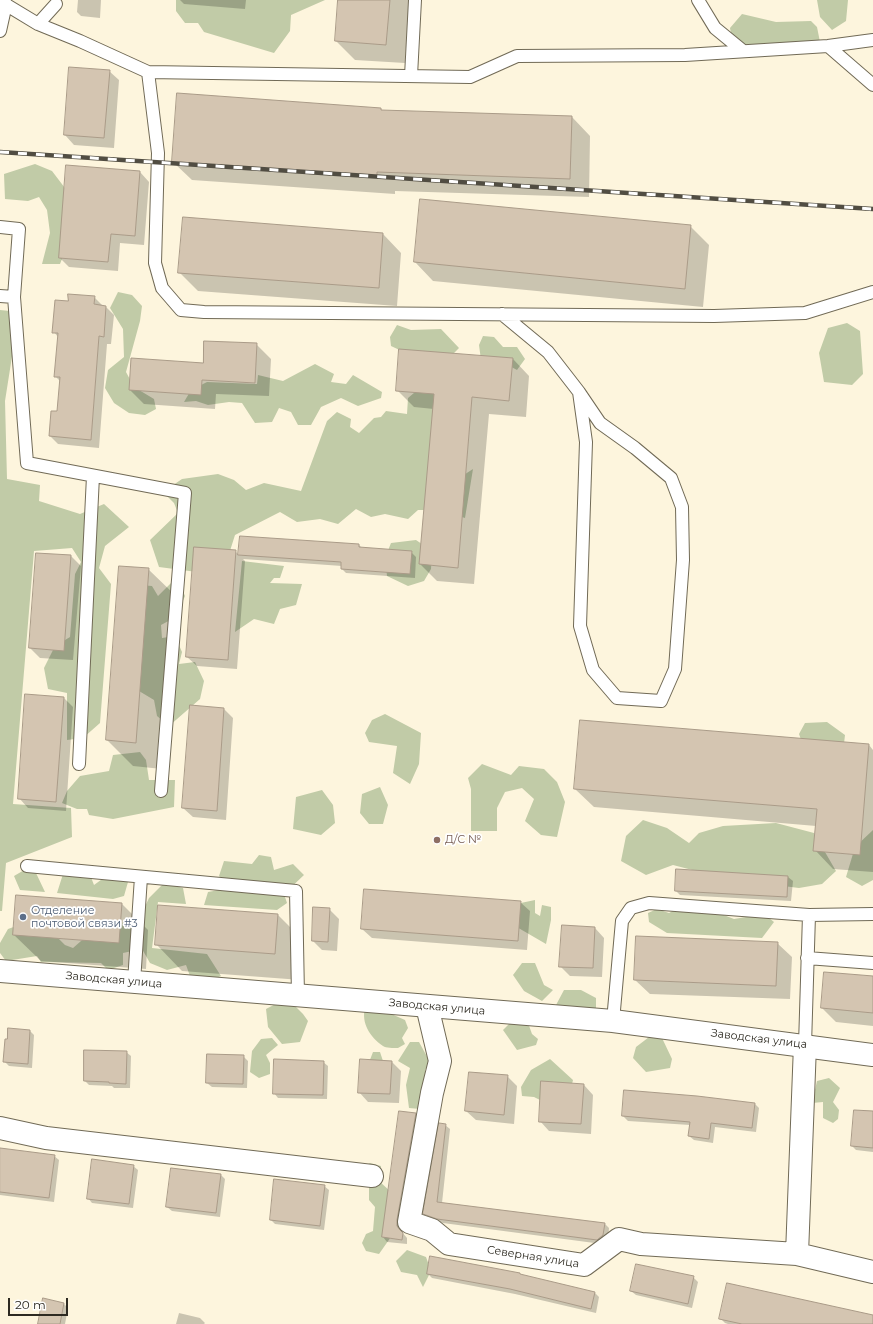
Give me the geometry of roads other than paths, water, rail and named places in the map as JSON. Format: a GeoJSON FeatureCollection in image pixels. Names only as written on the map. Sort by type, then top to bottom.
{"type":"FeatureCollection","features":[{"type":"Feature","properties":{"kind":"street","name":"Заводская улица"},"geometry":{"type":"LineString","coordinates":[[0,971],[613,1021],[873,1054]]}},
{"type":"Feature","properties":{"kind":"street","name":"Северная улица"},"geometry":{"type":"LineString","coordinates":[[427,1006],[440,1061],[432,1093],[409,1222],[432,1230],[449,1244],[584,1265],[618,1239],[641,1244],[797,1254],[873,1272]]}},
{"type":"Feature","properties":{"kind":"street"},"geometry":{"type":"LineString","coordinates":[[797,1254],[805,1045]]}},
{"type":"Feature","properties":{"kind":"street"},"geometry":{"type":"LineString","coordinates":[[0,1128],[46,1138],[372,1176]]}},
{"type":"Feature","properties":{"kind":"lane"},"geometry":{"type":"LineString","coordinates":[[411,76],[415,0]]}},
{"type":"Feature","properties":{"kind":"lane"},"geometry":{"type":"LineString","coordinates":[[698,0],[715,28],[742,51]]}},
{"type":"Feature","properties":{"kind":"lane"},"geometry":{"type":"LineString","coordinates":[[0,31],[3,3],[38,24],[80,41],[148,72],[470,77],[517,56],[685,55],[828,46],[873,40]]}},
{"type":"Feature","properties":{"kind":"lane"},"geometry":{"type":"LineString","coordinates":[[38,24],[56,4]]}},
{"type":"Feature","properties":{"kind":"lane"},"geometry":{"type":"LineString","coordinates":[[828,46],[873,85]]}},
{"type":"Feature","properties":{"kind":"lane"},"geometry":{"type":"LineString","coordinates":[[148,72],[158,153],[155,263],[162,288],[181,310],[204,312],[714,316],[805,313],[873,292]]}},
{"type":"Feature","properties":{"kind":"lane"},"geometry":{"type":"LineString","coordinates":[[0,227],[19,228],[14,297],[27,463],[185,493],[161,791]]}},
{"type":"Feature","properties":{"kind":"lane"},"geometry":{"type":"LineString","coordinates":[[0,296],[14,297]]}},
{"type":"Feature","properties":{"kind":"lane"},"geometry":{"type":"LineString","coordinates":[[502,314],[548,352],[579,392],[600,423],[635,448],[671,478],[682,507],[683,560],[675,669],[661,701],[617,698],[593,670],[580,626],[586,442],[579,392]]}},
{"type":"Feature","properties":{"kind":"lane"},"geometry":{"type":"LineString","coordinates":[[78,764],[93,476]]}},
{"type":"Feature","properties":{"kind":"lane"},"geometry":{"type":"LineString","coordinates":[[27,866],[296,891],[298,995]]}},
{"type":"Feature","properties":{"kind":"lane"},"geometry":{"type":"LineString","coordinates":[[134,982],[141,877]]}},
{"type":"Feature","properties":{"kind":"lane"},"geometry":{"type":"LineString","coordinates":[[613,1021],[622,921],[631,908],[649,902],[809,915],[873,914]]}},
{"type":"Feature","properties":{"kind":"lane"},"geometry":{"type":"LineString","coordinates":[[805,1045],[809,915]]}},
{"type":"Feature","properties":{"kind":"lane"},"geometry":{"type":"LineString","coordinates":[[808,958],[873,963]]}},
{"type":"Feature","properties":{"kind":"railway"},"geometry":{"type":"LineString","coordinates":[[0,152],[873,209]]}},
{"type":"Feature","properties":{"kind":"place","name":"Д/С №"},"geometry":{"type":"Point","coordinates":[437,840]}},
{"type":"Feature","properties":{"kind":"place","name":"Отделение почтовой связи #3"},"geometry":{"type":"Point","coordinates":[23,917]}}]}
